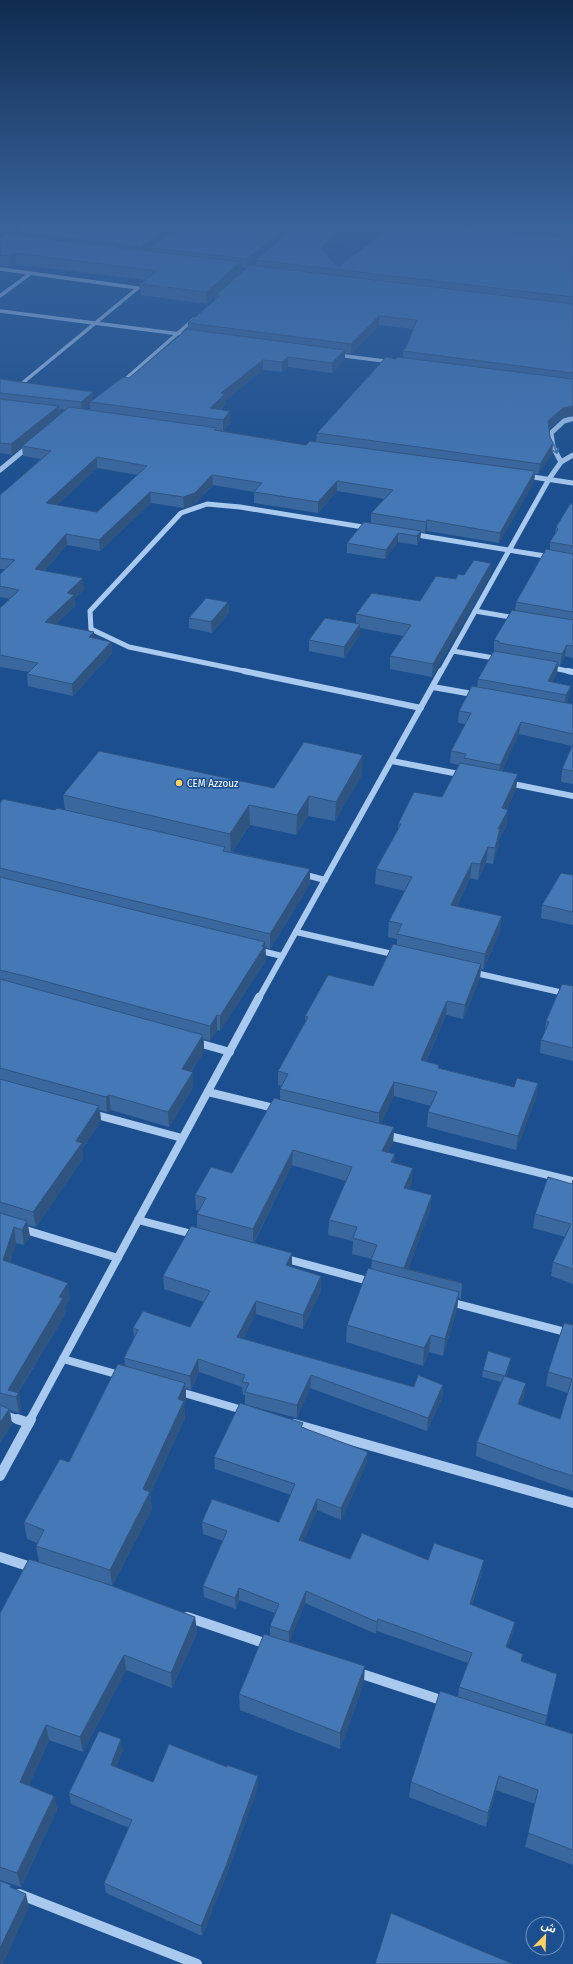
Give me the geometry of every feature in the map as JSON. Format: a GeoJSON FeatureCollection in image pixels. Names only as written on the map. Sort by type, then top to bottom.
{"type":"FeatureCollection","features":[{"type":"Feature","properties":{"kind":"street"},"geometry":{"type":"LineString","coordinates":[[35,316],[186,335]]}},
{"type":"Feature","properties":{"kind":"street"},"geometry":{"type":"LineString","coordinates":[[20,385],[107,316]]}},
{"type":"Feature","properties":{"kind":"street"},"geometry":{"type":"LineString","coordinates":[[115,388],[198,316]]}},
{"type":"Feature","properties":{"kind":"street"},"geometry":{"type":"LineString","coordinates":[[328,354],[399,363]]}},
{"type":"Feature","properties":{"kind":"street"},"geometry":{"type":"LineString","coordinates":[[13,384],[28,386]]}},
{"type":"Feature","properties":{"kind":"street"},"geometry":{"type":"LineString","coordinates":[[561,462],[553,447],[551,433],[564,421],[573,418]]}},
{"type":"Feature","properties":{"kind":"street"},"geometry":{"type":"LineString","coordinates":[[0,470],[34,442]]}},
{"type":"Feature","properties":{"kind":"street"},"geometry":{"type":"LineString","coordinates":[[0,1476],[282,956],[509,550],[549,479],[561,462],[573,455]]}},
{"type":"Feature","properties":{"kind":"street"},"geometry":{"type":"LineString","coordinates":[[517,475],[573,483]]}},
{"type":"Feature","properties":{"kind":"street"},"geometry":{"type":"LineString","coordinates":[[378,529],[240,507],[207,504],[181,512],[90,611],[91,629],[129,647],[421,708]]}},
{"type":"Feature","properties":{"kind":"street"},"geometry":{"type":"LineString","coordinates":[[401,533],[559,558]]}},
{"type":"Feature","properties":{"kind":"street"},"geometry":{"type":"LineString","coordinates":[[475,611],[520,619]]}},
{"type":"Feature","properties":{"kind":"street"},"geometry":{"type":"LineString","coordinates":[[453,651],[505,660]]}},
{"type":"Feature","properties":{"kind":"street"},"geometry":{"type":"LineString","coordinates":[[543,666],[573,672]]}},
{"type":"Feature","properties":{"kind":"street"},"geometry":{"type":"LineString","coordinates":[[433,687],[487,696]]}},
{"type":"Feature","properties":{"kind":"street"},"geometry":{"type":"LineString","coordinates":[[392,761],[475,777]]}},
{"type":"Feature","properties":{"kind":"street"},"geometry":{"type":"LineString","coordinates":[[497,782],[573,796]]}},
{"type":"Feature","properties":{"kind":"street"},"geometry":{"type":"LineString","coordinates":[[294,873],[325,880]]}},
{"type":"Feature","properties":{"kind":"street"},"geometry":{"type":"LineString","coordinates":[[296,932],[404,956]]}},
{"type":"Feature","properties":{"kind":"street"},"geometry":{"type":"LineString","coordinates":[[252,949],[282,956]]}},
{"type":"Feature","properties":{"kind":"street"},"geometry":{"type":"LineString","coordinates":[[465,970],[573,995]]}},
{"type":"Feature","properties":{"kind":"street"},"geometry":{"type":"LineString","coordinates":[[184,1039],[230,1052]]}},
{"type":"Feature","properties":{"kind":"street"},"geometry":{"type":"LineString","coordinates":[[208,1092],[284,1110]]}},
{"type":"Feature","properties":{"kind":"street"},"geometry":{"type":"LineString","coordinates":[[84,1111],[182,1138]]}},
{"type":"Feature","properties":{"kind":"street"},"geometry":{"type":"LineString","coordinates":[[375,1133],[573,1181]]}},
{"type":"Feature","properties":{"kind":"street"},"geometry":{"type":"LineString","coordinates":[[138,1220],[207,1238]]}},
{"type":"Feature","properties":{"kind":"street"},"geometry":{"type":"LineString","coordinates":[[7,1225],[118,1258]]}},
{"type":"Feature","properties":{"kind":"street"},"geometry":{"type":"LineString","coordinates":[[276,1256],[382,1284]]}},
{"type":"Feature","properties":{"kind":"street"},"geometry":{"type":"LineString","coordinates":[[443,1300],[573,1334]]}},
{"type":"Feature","properties":{"kind":"street"},"geometry":{"type":"LineString","coordinates":[[63,1359],[132,1378]]}},
{"type":"Feature","properties":{"kind":"street"},"geometry":{"type":"LineString","coordinates":[[170,1389],[253,1413]]}},
{"type":"Feature","properties":{"kind":"street"},"geometry":{"type":"LineString","coordinates":[[0,1413],[29,1423]]}},
{"type":"Feature","properties":{"kind":"street"},"geometry":{"type":"LineString","coordinates":[[284,1422],[573,1503]]}},
{"type":"Feature","properties":{"kind":"street"},"geometry":{"type":"LineString","coordinates":[[0,1557],[45,1572]]}},
{"type":"Feature","properties":{"kind":"street"},"geometry":{"type":"LineString","coordinates":[[173,1613],[279,1648]]}},
{"type":"Feature","properties":{"kind":"street"},"geometry":{"type":"LineString","coordinates":[[347,1670],[460,1706]]}},
{"type":"Feature","properties":{"kind":"street"},"geometry":{"type":"LineString","coordinates":[[7,1889],[197,1964]]}},
{"type":"Feature","properties":{"kind":"building"},"geometry":{"type":"Polygon","coordinates":[[[197,316],[573,316],[573,373],[403,351],[417,320],[379,316],[351,344],[188,323],[197,316]]]}},
{"type":"Feature","properties":{"kind":"building"},"geometry":{"type":"Polygon","coordinates":[[[187,329],[345,350],[332,363],[288,357],[282,362],[263,360],[221,393],[225,394],[210,408],[230,411],[223,420],[90,402],[123,377],[129,378],[187,329]]]}},
{"type":"Feature","properties":{"kind":"building"},"geometry":{"type":"Polygon","coordinates":[[[386,357],[396,359],[398,357],[573,379],[573,406],[563,408],[548,421],[550,437],[553,443],[540,464],[317,433],[386,357]]]}},
{"type":"Feature","properties":{"kind":"building"},"geometry":{"type":"Polygon","coordinates":[[[0,379],[93,392],[81,402],[0,393],[0,379]]]}},
{"type":"Feature","properties":{"kind":"building"},"geometry":{"type":"Polygon","coordinates":[[[0,399],[59,406],[11,444],[0,443],[0,399]]]}},
{"type":"Feature","properties":{"kind":"building"},"geometry":{"type":"Polygon","coordinates":[[[69,407],[217,428],[214,430],[306,445],[310,441],[535,471],[500,533],[427,520],[426,522],[371,513],[393,490],[337,481],[318,502],[254,492],[262,483],[212,475],[195,493],[183,497],[150,492],[99,540],[66,534],[35,569],[83,578],[67,593],[74,595],[45,622],[94,632],[89,637],[111,642],[72,684],[27,674],[38,663],[0,655],[0,608],[19,590],[0,586],[0,574],[15,560],[0,558],[0,495],[51,451],[22,446],[69,407]],[[97,457],[46,503],[97,512],[147,466],[97,457]]]}},
{"type":"Feature","properties":{"kind":"building"},"geometry":{"type":"Polygon","coordinates":[[[570,504],[573,504],[573,546],[550,542],[558,529],[556,527],[570,504]]]}},
{"type":"Feature","properties":{"kind":"building"},"geometry":{"type":"Polygon","coordinates":[[[364,522],[421,531],[417,536],[398,533],[386,550],[347,543],[364,522]]]}},
{"type":"Feature","properties":{"kind":"building"},"geometry":{"type":"Polygon","coordinates":[[[546,549],[573,554],[573,612],[516,602],[546,549]]]}},
{"type":"Feature","properties":{"kind":"building"},"geometry":{"type":"Polygon","coordinates":[[[474,560],[491,563],[433,664],[390,656],[411,625],[356,614],[372,593],[420,601],[436,576],[456,579],[458,574],[464,575],[474,560]]]}},
{"type":"Feature","properties":{"kind":"building"},"geometry":{"type":"Polygon","coordinates":[[[206,598],[228,602],[211,622],[189,618],[206,598]]]}},
{"type":"Feature","properties":{"kind":"building"},"geometry":{"type":"Polygon","coordinates":[[[512,610],[573,620],[573,646],[567,645],[562,654],[499,643],[499,641],[494,640],[512,610]]]}},
{"type":"Feature","properties":{"kind":"building"},"geometry":{"type":"Polygon","coordinates":[[[325,618],[360,624],[344,647],[309,640],[325,618]]]}},
{"type":"Feature","properties":{"kind":"building"},"geometry":{"type":"Polygon","coordinates":[[[494,651],[558,662],[548,681],[571,686],[566,695],[478,679],[494,651]]]}},
{"type":"Feature","properties":{"kind":"building"},"geometry":{"type":"Polygon","coordinates":[[[472,686],[573,704],[573,734],[521,722],[500,765],[464,758],[466,754],[451,751],[471,713],[459,711],[472,686]]]}},
{"type":"Feature","properties":{"kind":"building"},"geometry":{"type":"Polygon","coordinates":[[[304,742],[363,755],[336,802],[309,796],[297,815],[249,805],[230,834],[63,795],[99,751],[274,788],[304,742]]]}},
{"type":"Feature","properties":{"kind":"building"},"geometry":{"type":"Polygon","coordinates":[[[573,744],[573,771],[562,769],[573,744]]]}},
{"type":"Feature","properties":{"kind":"building"},"geometry":{"type":"Polygon","coordinates":[[[460,763],[518,774],[502,808],[508,810],[498,829],[500,829],[495,848],[488,847],[480,864],[472,863],[451,905],[502,916],[485,954],[397,934],[402,924],[389,921],[412,877],[376,869],[401,824],[398,824],[414,792],[442,797],[460,763]]]}},
{"type":"Feature","properties":{"kind":"building"},"geometry":{"type":"Polygon","coordinates":[[[3,799],[55,810],[57,808],[225,847],[223,851],[310,869],[270,934],[0,868],[0,803],[3,799]]]}},
{"type":"Feature","properties":{"kind":"building"},"geometry":{"type":"Polygon","coordinates":[[[561,873],[573,875],[573,912],[542,905],[561,873]]]}},
{"type":"Feature","properties":{"kind":"building"},"geometry":{"type":"Polygon","coordinates":[[[0,877],[265,942],[262,946],[264,947],[220,1016],[217,1015],[210,1026],[0,970],[0,877]]]}},
{"type":"Feature","properties":{"kind":"building"},"geometry":{"type":"Polygon","coordinates":[[[393,944],[481,964],[465,1005],[447,1001],[421,1060],[439,1065],[438,1068],[514,1087],[517,1078],[538,1083],[518,1136],[428,1112],[437,1092],[394,1082],[379,1113],[280,1089],[288,1074],[278,1071],[308,1017],[305,1016],[328,975],[373,986],[393,944]]]}},
{"type":"Feature","properties":{"kind":"building"},"geometry":{"type":"Polygon","coordinates":[[[0,979],[203,1035],[182,1069],[193,1072],[168,1112],[109,1095],[106,1097],[0,1068],[0,979]]]}},
{"type":"Feature","properties":{"kind":"building"},"geometry":{"type":"Polygon","coordinates":[[[562,984],[573,986],[573,1048],[541,1040],[549,1022],[546,1021],[562,984]]]}},
{"type":"Feature","properties":{"kind":"building"},"geometry":{"type":"Polygon","coordinates":[[[0,1079],[99,1106],[76,1141],[82,1143],[33,1212],[0,1202],[0,1079]]]}},
{"type":"Feature","properties":{"kind":"building"},"geometry":{"type":"Polygon","coordinates":[[[274,1098],[394,1127],[382,1151],[395,1154],[391,1162],[413,1168],[404,1188],[432,1195],[404,1268],[462,1283],[371,1260],[377,1245],[353,1238],[357,1227],[329,1220],[352,1167],[293,1150],[253,1229],[197,1214],[206,1198],[195,1195],[211,1167],[232,1173],[274,1098]]]}},
{"type":"Feature","properties":{"kind":"building"},"geometry":{"type":"Polygon","coordinates":[[[548,1177],[572,1184],[573,1180],[573,1269],[553,1262],[571,1224],[535,1214],[548,1177]]]}},
{"type":"Feature","properties":{"kind":"building"},"geometry":{"type":"Polygon","coordinates":[[[0,1213],[27,1221],[22,1230],[14,1227],[3,1260],[68,1283],[59,1297],[63,1298],[8,1390],[19,1393],[16,1397],[0,1393],[0,1213]]]}},
{"type":"Feature","properties":{"kind":"building"},"geometry":{"type":"Polygon","coordinates":[[[191,1226],[292,1253],[286,1265],[321,1276],[303,1315],[256,1301],[237,1337],[414,1387],[418,1375],[443,1385],[428,1418],[311,1375],[297,1405],[245,1392],[249,1383],[242,1382],[245,1375],[198,1359],[190,1376],[124,1358],[138,1330],[133,1328],[143,1311],[190,1327],[210,1291],[163,1276],[191,1226]]]}},
{"type":"Feature","properties":{"kind":"building"},"geometry":{"type":"Polygon","coordinates":[[[368,1268],[459,1292],[445,1339],[431,1335],[424,1348],[347,1325],[368,1268]]]}},
{"type":"Feature","properties":{"kind":"building"},"geometry":{"type":"Polygon","coordinates":[[[564,1323],[573,1325],[573,1476],[477,1442],[504,1376],[526,1383],[518,1404],[560,1419],[572,1379],[548,1372],[564,1323]]]}},
{"type":"Feature","properties":{"kind":"building"},"geometry":{"type":"Polygon","coordinates":[[[488,1351],[511,1358],[505,1376],[483,1370],[488,1351]]]}},
{"type":"Feature","properties":{"kind":"building"},"geometry":{"type":"Polygon","coordinates":[[[118,1364],[185,1383],[178,1399],[184,1401],[143,1489],[150,1492],[110,1570],[36,1546],[44,1530],[24,1522],[60,1459],[69,1462],[118,1364]]]}},
{"type":"Feature","properties":{"kind":"building"},"geometry":{"type":"Polygon","coordinates":[[[240,1403],[303,1423],[301,1427],[368,1452],[341,1508],[317,1499],[299,1540],[350,1559],[362,1533],[428,1560],[434,1543],[484,1560],[470,1604],[515,1622],[506,1647],[523,1654],[521,1661],[557,1674],[547,1716],[459,1687],[472,1653],[378,1619],[377,1622],[306,1591],[289,1632],[270,1626],[279,1604],[239,1588],[235,1598],[203,1586],[227,1531],[202,1522],[212,1499],[279,1522],[295,1484],[214,1457],[240,1403]]]}},
{"type":"Feature","properties":{"kind":"building"},"geometry":{"type":"Polygon","coordinates":[[[0,1405],[9,1409],[0,1423],[0,1405]]]}},
{"type":"Feature","properties":{"kind":"building"},"geometry":{"type":"Polygon","coordinates":[[[29,1559],[104,1583],[195,1617],[171,1673],[124,1655],[80,1737],[46,1725],[20,1782],[54,1796],[17,1873],[0,1867],[0,1613],[29,1559]]]}},
{"type":"Feature","properties":{"kind":"building"},"geometry":{"type":"Polygon","coordinates":[[[264,1634],[365,1666],[340,1733],[239,1694],[264,1634]]]}},
{"type":"Feature","properties":{"kind":"building"},"geometry":{"type":"Polygon","coordinates":[[[440,1691],[573,1734],[573,1850],[528,1833],[538,1790],[499,1776],[488,1813],[411,1782],[440,1691]]]}},
{"type":"Feature","properties":{"kind":"building"},"geometry":{"type":"Polygon","coordinates":[[[99,1731],[121,1739],[111,1765],[153,1782],[169,1744],[227,1767],[227,1765],[258,1776],[226,1866],[201,1926],[104,1883],[132,1820],[69,1793],[99,1731]]]}},
{"type":"Feature","properties":{"kind":"building"},"geometry":{"type":"Polygon","coordinates":[[[0,1881],[11,1885],[10,1887],[26,1894],[0,1948],[0,1881]]]}},
{"type":"Feature","properties":{"kind":"building"},"geometry":{"type":"Polygon","coordinates":[[[391,1913],[513,1964],[375,1964],[391,1913]]]}},
{"type":"Feature","properties":{"kind":"place","name":"CEM Azzouz"},"geometry":{"type":"Point","coordinates":[179,783]}}]}
